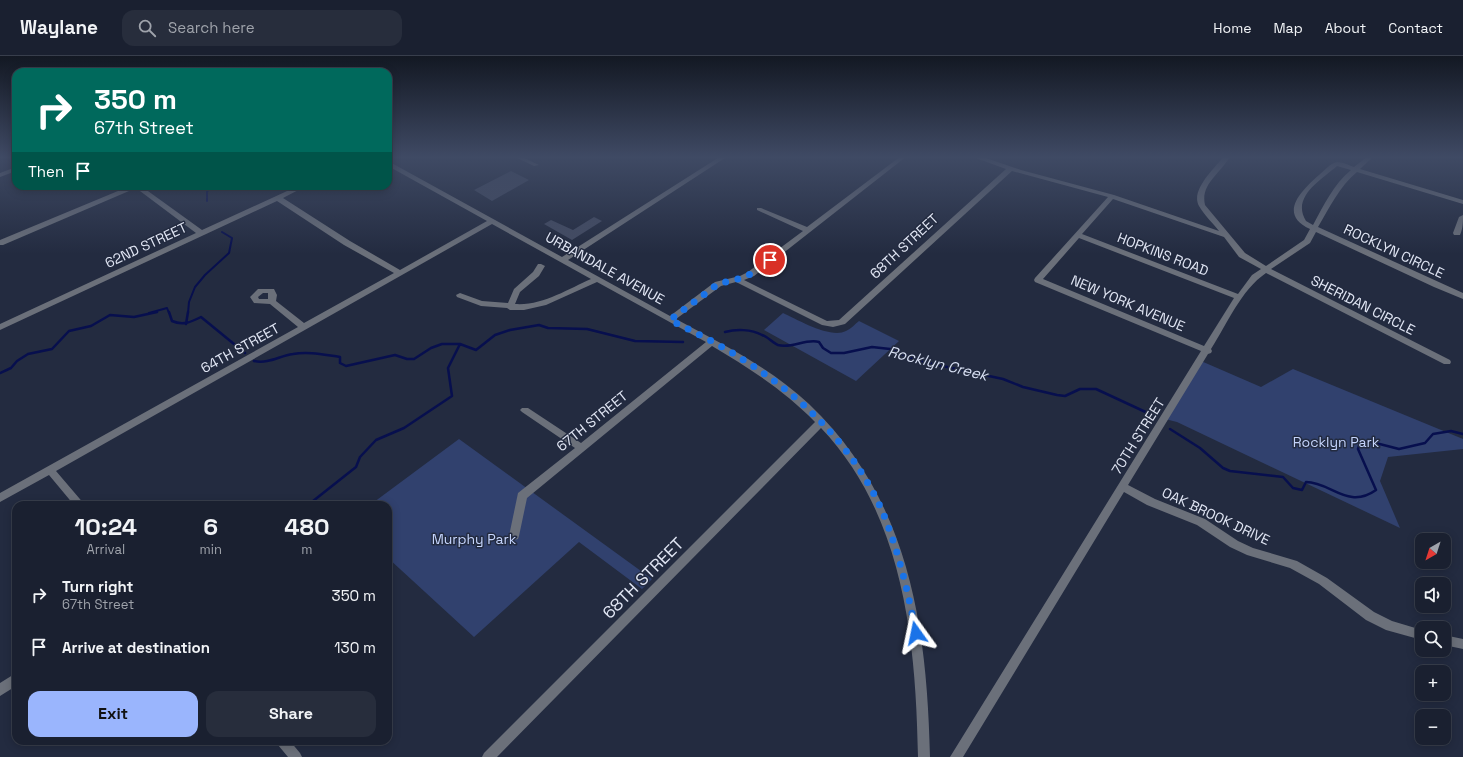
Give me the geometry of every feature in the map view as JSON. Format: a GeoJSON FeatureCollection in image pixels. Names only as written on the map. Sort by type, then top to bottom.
{"type":"FeatureCollection","features":[{"type":"Feature","properties":{"kind":"street","name":"URBANDALE AVENUE"},"geometry":{"type":"LineString","coordinates":[[434,189],[712,342],[759,370],[801,403],[821,422],[849,455],[868,484],[883,514],[902,570],[916,633],[924,705],[924,757]]}},
{"type":"Feature","properties":{"kind":"street"},"geometry":{"type":"LineString","coordinates":[[562,260],[674,189]]}},
{"type":"Feature","properties":{"kind":"street"},"geometry":{"type":"LineString","coordinates":[[670,320],[718,284],[738,280],[752,274],[861,189]]}},
{"type":"Feature","properties":{"kind":"street","name":"68TH STREET"},"geometry":{"type":"LineString","coordinates":[[738,280],[816,320],[834,324],[842,322],[988,189]]}},
{"type":"Feature","properties":{"kind":"street"},"geometry":{"type":"LineString","coordinates":[[1086,189],[1112,196],[1226,236]]}},
{"type":"Feature","properties":{"kind":"street","name":"SHERIDAN CIRCLE"},"geometry":{"type":"LineString","coordinates":[[1202,189],[1200,197],[1204,210],[1242,254],[1267,270],[1447,362]]}},
{"type":"Feature","properties":{"kind":"street","name":"ROCKLYN CIRCLE"},"geometry":{"type":"LineString","coordinates":[[1309,189],[1300,197],[1300,219],[1303,222],[1463,296]]}},
{"type":"Feature","properties":{"kind":"street","name":"70TH STREET"},"geometry":{"type":"LineString","coordinates":[[956,757],[1249,283],[1307,241],[1336,189]]}},
{"type":"Feature","properties":{"kind":"street"},"geometry":{"type":"LineString","coordinates":[[1418,189],[1463,202]]}},
{"type":"Feature","properties":{"kind":"street"},"geometry":{"type":"LineString","coordinates":[[0,243],[126,190]]}},
{"type":"Feature","properties":{"kind":"street"},"geometry":{"type":"LineString","coordinates":[[142,190],[201,233]]}},
{"type":"Feature","properties":{"kind":"street","name":"62ND STREET"},"geometry":{"type":"LineString","coordinates":[[0,327],[295,190]]}},
{"type":"Feature","properties":{"kind":"street"},"geometry":{"type":"LineString","coordinates":[[1077,235],[1112,196]]}},
{"type":"Feature","properties":{"kind":"street"},"geometry":{"type":"LineString","coordinates":[[278,198],[347,243],[400,273]]}},
{"type":"Feature","properties":{"kind":"street"},"geometry":{"type":"LineString","coordinates":[[759,209],[807,230]]}},
{"type":"Feature","properties":{"kind":"street"},"geometry":{"type":"LineString","coordinates":[[1457,233],[1463,217]]}},
{"type":"Feature","properties":{"kind":"street","name":"64TH STREET"},"geometry":{"type":"LineString","coordinates":[[0,498],[492,221]]}},
{"type":"Feature","properties":{"kind":"street","name":"NEW YORK AVENUE"},"geometry":{"type":"LineString","coordinates":[[1077,235],[1038,280],[1208,351]]}},
{"type":"Feature","properties":{"kind":"street","name":"HOPKINS ROAD"},"geometry":{"type":"LineString","coordinates":[[1077,235],[1239,298]]}},
{"type":"Feature","properties":{"kind":"street"},"geometry":{"type":"LineString","coordinates":[[510,307],[517,291],[536,274],[541,266]]}},
{"type":"Feature","properties":{"kind":"street"},"geometry":{"type":"LineString","coordinates":[[460,295],[481,303],[510,307],[524,307],[543,303],[597,279]]}},
{"type":"Feature","properties":{"kind":"street"},"geometry":{"type":"LineString","coordinates":[[272,302],[304,327]]}},
{"type":"Feature","properties":{"kind":"street","name":"67TH STREET"},"geometry":{"type":"LineString","coordinates":[[514,536],[522,496],[712,342]]}},
{"type":"Feature","properties":{"kind":"street"},"geometry":{"type":"LineString","coordinates":[[526,410],[581,448]]}},
{"type":"Feature","properties":{"kind":"street","name":"68TH STREET"},"geometry":{"type":"LineString","coordinates":[[488,757],[821,422]]}},
{"type":"Feature","properties":{"kind":"street"},"geometry":{"type":"LineString","coordinates":[[50,470],[77,501]]}},
{"type":"Feature","properties":{"kind":"street","name":"OAK BROOK DRIVE"},"geometry":{"type":"LineString","coordinates":[[1123,487],[1151,502],[1201,522],[1234,544],[1251,552],[1293,564],[1323,581],[1370,616],[1390,626],[1415,633]]}},
{"type":"Feature","properties":{"kind":"street"},"geometry":{"type":"LineString","coordinates":[[1451,641],[1463,644]]}},
{"type":"Feature","properties":{"kind":"street"},"geometry":{"type":"LineString","coordinates":[[0,690],[12,682]]}},
{"type":"Feature","properties":{"kind":"street"},"geometry":{"type":"LineString","coordinates":[[286,745],[296,757]]}},
{"type":"Feature","properties":{"kind":"green space"},"geometry":{"type":"Polygon","coordinates":[[[783,313],[814,328],[832,333],[846,331],[859,321],[899,341],[856,381],[764,330],[783,313]]]}},
{"type":"Feature","properties":{"kind":"green space","name":"Rocklyn Park"},"geometry":{"type":"Polygon","coordinates":[[[1201,361],[1261,387],[1293,369],[1463,439],[1463,449],[1388,457],[1380,481],[1400,528],[1177,422],[1165,419],[1201,361]]]}},
{"type":"Feature","properties":{"kind":"green space","name":"Murphy Park"},"geometry":{"type":"Polygon","coordinates":[[[459,439],[652,579],[642,589],[579,542],[474,637],[392,562],[392,501],[375,501],[459,439]]]}},
{"type":"Feature","properties":{"kind":"building"},"geometry":{"type":"Polygon","coordinates":[[[477,189],[514,189],[492,201],[474,190],[477,189]]]}},
{"type":"Feature","properties":{"kind":"building"},"geometry":{"type":"Polygon","coordinates":[[[594,217],[602,221],[572,240],[544,224],[551,220],[573,230],[594,217]]]}},
{"type":"Feature","properties":{"kind":"waterway"},"geometry":{"type":"LineString","coordinates":[[207,201],[208,190]]}},
{"type":"Feature","properties":{"kind":"waterway"},"geometry":{"type":"LineString","coordinates":[[188,313],[189,302],[195,287],[205,275],[229,253],[232,238],[222,232]]}},
{"type":"Feature","properties":{"kind":"waterway","name":"Rocklyn Creek"},"geometry":{"type":"LineString","coordinates":[[149,313],[167,308],[169,313]]}},
{"type":"Feature","properties":{"kind":"waterway","name":"Rocklyn Creek"},"geometry":{"type":"LineString","coordinates":[[0,373],[11,368],[17,361],[28,354],[52,349],[69,331],[91,326],[110,315],[134,317],[157,312]]}},
{"type":"Feature","properties":{"kind":"waterway","name":"Rocklyn Creek"},"geometry":{"type":"LineString","coordinates":[[169,312],[172,321],[186,323]]}},
{"type":"Feature","properties":{"kind":"waterway"},"geometry":{"type":"LineString","coordinates":[[186,323],[188,312]]}},
{"type":"Feature","properties":{"kind":"waterway","name":"Rocklyn Creek"},"geometry":{"type":"LineString","coordinates":[[186,323],[201,317],[245,353]]}},
{"type":"Feature","properties":{"kind":"waterway","name":"Rocklyn Creek"},"geometry":{"type":"LineString","coordinates":[[460,344],[476,350],[495,335],[510,330],[539,325],[548,328],[587,329],[635,341],[683,342]]}},
{"type":"Feature","properties":{"kind":"waterway","name":"Rocklyn Creek"},"geometry":{"type":"LineString","coordinates":[[725,332],[739,330],[758,333],[778,345],[783,346],[814,341],[819,342],[823,348],[831,353],[844,353],[872,347],[890,349],[919,361],[1003,379],[1023,387],[1057,395],[1065,396],[1080,389],[1096,389],[1152,415]]}},
{"type":"Feature","properties":{"kind":"waterway","name":"Rocklyn Creek"},"geometry":{"type":"LineString","coordinates":[[254,361],[259,362],[288,355],[305,353],[340,357],[340,363],[346,366],[395,355],[407,359],[414,359],[431,348],[442,344],[460,344]]}},
{"type":"Feature","properties":{"kind":"waterway"},"geometry":{"type":"LineString","coordinates":[[313,501],[356,467],[360,457],[376,440],[404,428],[452,396],[448,368],[460,344]]}},
{"type":"Feature","properties":{"kind":"waterway","name":"Rocklyn Creek"},"geometry":{"type":"LineString","coordinates":[[1170,429],[1200,448],[1223,468],[1230,471],[1283,477],[1293,488],[1302,490],[1306,482],[1315,483],[1340,494],[1357,497],[1366,495],[1376,490],[1358,449],[1360,443],[1368,441],[1399,449],[1425,443],[1433,434],[1451,431],[1463,434]]}},
{"type":"Feature","properties":{"kind":"route"},"geometry":{"type":"LineString","coordinates":[[770,260],[746,277],[738,280],[720,282],[670,320],[734,353],[780,385],[818,418],[849,455],[868,484],[883,514],[902,570],[916,633]]}}]}
